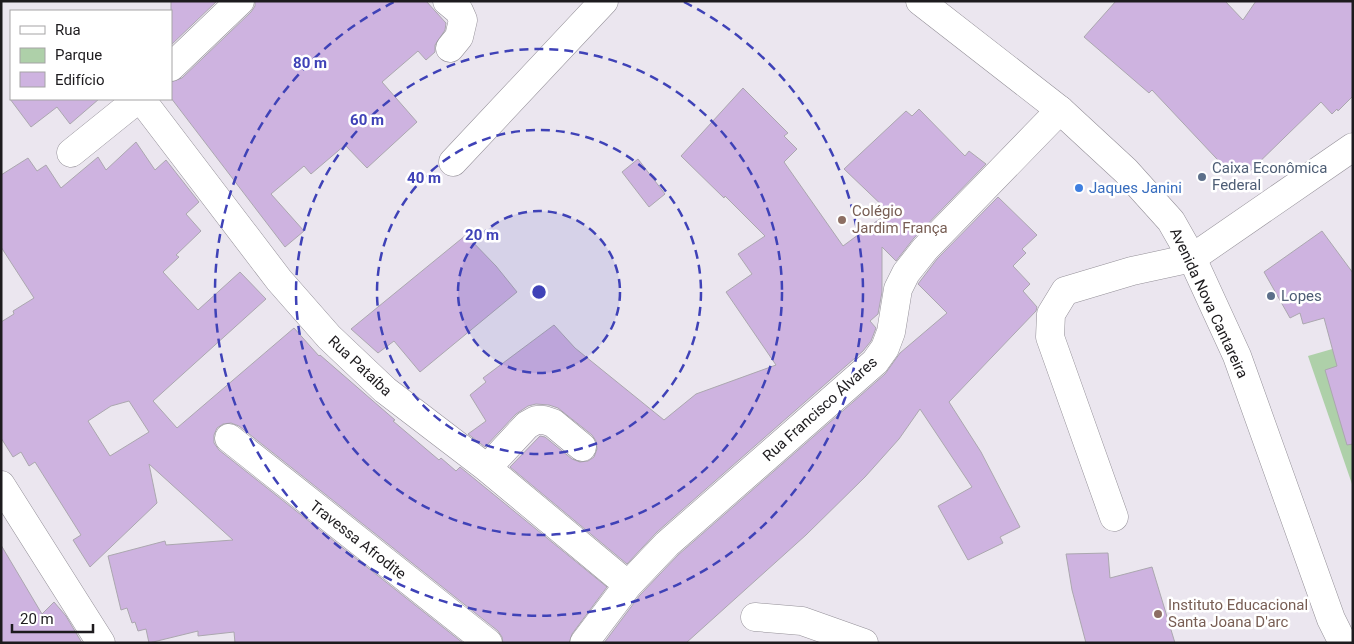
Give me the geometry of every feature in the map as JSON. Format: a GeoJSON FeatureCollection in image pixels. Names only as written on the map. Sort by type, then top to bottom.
{"type":"FeatureCollection","features":[{"type":"Feature","properties":{"kind":"street"},"geometry":{"type":"LineString","coordinates":[[172,66],[240,1]]}},
{"type":"Feature","properties":{"kind":"street"},"geometry":{"type":"LineString","coordinates":[[446,1],[459,11],[463,20],[459,37],[450,48]]}},
{"type":"Feature","properties":{"kind":"street"},"geometry":{"type":"LineString","coordinates":[[453,162],[604,1]]}},
{"type":"Feature","properties":{"kind":"street","name":"Avenida Nova Cantareira"},"geometry":{"type":"LineString","coordinates":[[920,1],[1060,110],[1126,171],[1171,221],[1192,258],[1237,356],[1331,619],[1343,643]]}},
{"type":"Feature","properties":{"kind":"street"},"geometry":{"type":"LineString","coordinates":[[71,153],[139,100]]}},
{"type":"Feature","properties":{"kind":"street","name":"Rua Pataíba"},"geometry":{"type":"LineString","coordinates":[[141,100],[279,280],[328,337],[385,390],[487,468],[628,585]]}},
{"type":"Feature","properties":{"kind":"street","name":"Rua Francisco Álvares"},"geometry":{"type":"LineString","coordinates":[[584,643],[628,585],[667,544],[875,362],[885,348],[891,332],[898,289],[906,273],[925,249],[1060,110]]}},
{"type":"Feature","properties":{"kind":"street"},"geometry":{"type":"LineString","coordinates":[[1114,517],[1050,337],[1051,314],[1065,291],[1132,271],[1192,258],[1353,147]]}},
{"type":"Feature","properties":{"kind":"street"},"geometry":{"type":"LineString","coordinates":[[487,468],[527,425],[536,420],[553,423],[582,446]]}},
{"type":"Feature","properties":{"kind":"street","name":"Travessa Afrodite"},"geometry":{"type":"LineString","coordinates":[[229,438],[488,643]]}},
{"type":"Feature","properties":{"kind":"street"},"geometry":{"type":"LineString","coordinates":[[1,485],[101,643]]}},
{"type":"Feature","properties":{"kind":"street"},"geometry":{"type":"LineString","coordinates":[[755,618],[802,621],[864,643]]}},
{"type":"Feature","properties":{"kind":"green space"},"geometry":{"type":"Polygon","coordinates":[[[1353,343],[1353,487],[1308,356],[1353,343]]]}},
{"type":"Feature","properties":{"kind":"building"},"geometry":{"type":"Polygon","coordinates":[[[171,1],[217,1],[172,44],[171,1]]]}},
{"type":"Feature","properties":{"kind":"building"},"geometry":{"type":"Polygon","coordinates":[[[255,1],[426,1],[446,23],[445,30],[435,45],[435,52],[426,60],[418,51],[382,82],[417,122],[367,168],[345,145],[311,174],[304,166],[271,194],[304,231],[285,247],[172,99],[172,82],[182,78],[255,6],[255,1]]]}},
{"type":"Feature","properties":{"kind":"building"},"geometry":{"type":"Polygon","coordinates":[[[1116,1],[1225,1],[1243,20],[1256,1],[1353,1],[1353,96],[1338,111],[1337,109],[1332,114],[1321,102],[1248,173],[1231,174],[1152,90],[1149,93],[1084,37],[1116,1]]]}},
{"type":"Feature","properties":{"kind":"building"},"geometry":{"type":"Polygon","coordinates":[[[743,88],[788,133],[784,136],[797,149],[784,162],[843,246],[889,212],[844,169],[906,111],[912,116],[919,109],[965,156],[969,151],[986,164],[914,238],[896,261],[882,247],[882,292],[878,314],[870,321],[876,328],[871,341],[863,351],[657,532],[627,564],[510,467],[540,436],[545,437],[572,459],[580,462],[588,461],[594,457],[597,449],[596,441],[592,435],[558,408],[536,404],[528,406],[516,414],[485,447],[468,434],[486,421],[470,395],[486,382],[483,378],[554,325],[575,348],[664,420],[696,394],[776,365],[726,292],[752,274],[738,254],[765,236],[681,156],[743,88]]]}},
{"type":"Feature","properties":{"kind":"building"},"geometry":{"type":"Polygon","coordinates":[[[11,100],[98,100],[70,124],[57,107],[31,127],[11,100]]]}},
{"type":"Feature","properties":{"kind":"building"},"geometry":{"type":"Polygon","coordinates":[[[136,142],[155,170],[166,160],[199,202],[186,214],[201,231],[176,255],[179,257],[163,272],[198,310],[240,272],[266,299],[153,401],[177,428],[294,328],[319,356],[439,460],[441,458],[456,471],[460,467],[607,587],[572,634],[569,643],[503,643],[498,631],[239,426],[231,423],[223,424],[217,428],[214,435],[214,443],[219,450],[463,643],[235,643],[234,632],[198,636],[198,631],[149,643],[146,629],[138,631],[135,622],[132,623],[127,608],[121,610],[108,556],[165,541],[166,545],[233,540],[149,464],[157,503],[90,567],[73,540],[81,535],[35,462],[29,466],[21,452],[13,457],[1,438],[1,322],[14,314],[13,311],[34,298],[1,247],[1,175],[28,158],[37,171],[46,165],[61,188],[98,157],[106,170],[136,142]],[[129,401],[111,406],[88,421],[110,456],[149,432],[129,401]]]}},
{"type":"Feature","properties":{"kind":"building"},"geometry":{"type":"Polygon","coordinates":[[[638,159],[665,194],[649,207],[622,172],[638,159]]]}},
{"type":"Feature","properties":{"kind":"building"},"geometry":{"type":"Polygon","coordinates":[[[998,197],[1037,235],[1022,249],[1026,253],[1013,266],[1030,284],[1023,291],[1037,307],[1036,311],[949,402],[981,452],[1020,527],[1000,537],[1003,543],[968,560],[938,506],[972,487],[920,409],[899,439],[865,477],[806,535],[686,643],[604,643],[640,595],[678,555],[885,374],[900,353],[947,313],[918,284],[937,259],[998,197]]]}},
{"type":"Feature","properties":{"kind":"building"},"geometry":{"type":"Polygon","coordinates":[[[1322,231],[1353,273],[1353,444],[1347,445],[1325,370],[1337,366],[1324,318],[1303,324],[1300,313],[1290,318],[1264,272],[1322,231]]]}},
{"type":"Feature","properties":{"kind":"building"},"geometry":{"type":"Polygon","coordinates":[[[466,235],[496,266],[517,292],[420,372],[394,341],[378,353],[351,329],[466,235]]]}},
{"type":"Feature","properties":{"kind":"building"},"geometry":{"type":"Polygon","coordinates":[[[1,545],[42,614],[54,602],[66,616],[82,643],[1,643],[1,545]]]}},
{"type":"Feature","properties":{"kind":"building"},"geometry":{"type":"Polygon","coordinates":[[[1108,553],[1110,578],[1152,567],[1175,643],[1086,643],[1072,590],[1066,554],[1108,553]]]}},
{"type":"Feature","properties":{"kind":"place","name":"Caixa Econômica Federal"},"geometry":{"type":"Point","coordinates":[1202,177]}},
{"type":"Feature","properties":{"kind":"place","name":"Jaques Janini"},"geometry":{"type":"Point","coordinates":[1079,188]}},
{"type":"Feature","properties":{"kind":"place","name":"Colégio Jardim França"},"geometry":{"type":"Point","coordinates":[842,220]}},
{"type":"Feature","properties":{"kind":"place","name":"Lopes"},"geometry":{"type":"Point","coordinates":[1271,296]}},
{"type":"Feature","properties":{"kind":"place","name":"Instituto Educacional Santa Joana D'arc"},"geometry":{"type":"Point","coordinates":[1158,614]}}]}
